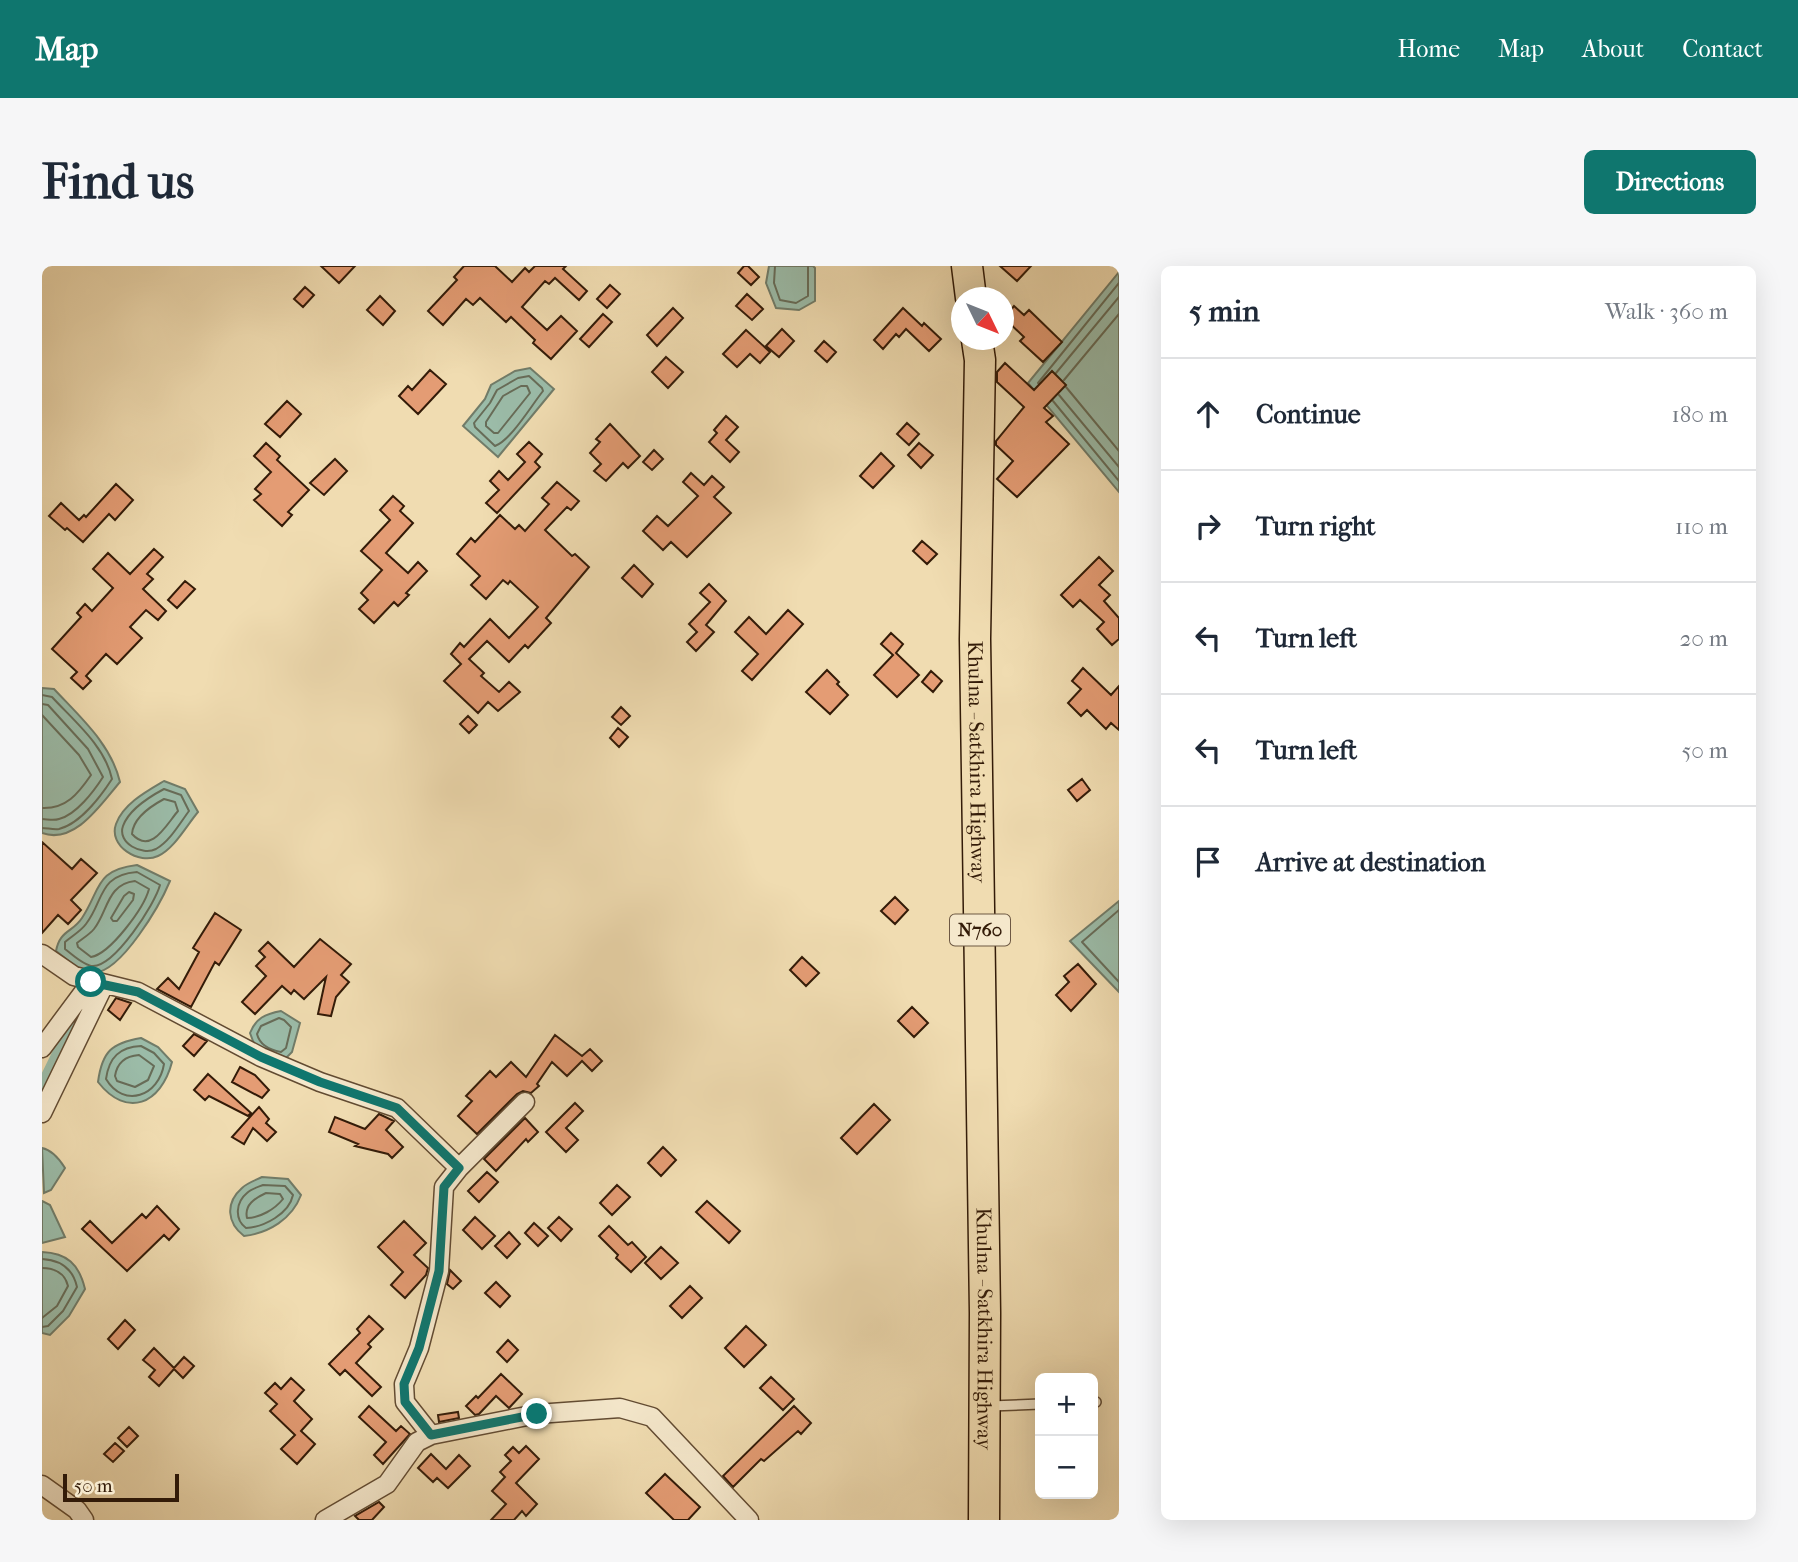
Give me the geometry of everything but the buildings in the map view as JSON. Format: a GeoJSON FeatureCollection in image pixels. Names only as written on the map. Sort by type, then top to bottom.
{"type":"FeatureCollection","features":[{"type":"Feature","properties":{"kind":"highway"},"geometry":{"type":"LineString","coordinates":[[967,266],[970,287]]}},
{"type":"Feature","properties":{"kind":"highway","name":"Khulna - Satkhira Highway"},"geometry":{"type":"LineString","coordinates":[[978,350],[975,639],[985,1312],[984,1520]]}},
{"type":"Feature","properties":{"kind":"street"},"geometry":{"type":"LineString","coordinates":[[42,954],[74,976],[138,992],[261,1057],[320,1082],[397,1108],[459,1168]]}},
{"type":"Feature","properties":{"kind":"street"},"geometry":{"type":"LineString","coordinates":[[42,1048],[98,983]]}},
{"type":"Feature","properties":{"kind":"street"},"geometry":{"type":"LineString","coordinates":[[42,1113],[98,983]]}},
{"type":"Feature","properties":{"kind":"street"},"geometry":{"type":"LineString","coordinates":[[431,1435],[405,1402],[404,1384],[419,1348],[439,1271],[444,1187],[459,1168],[525,1102]]}},
{"type":"Feature","properties":{"kind":"street"},"geometry":{"type":"LineString","coordinates":[[325,1520],[387,1484],[417,1442],[431,1435],[537,1414],[620,1408],[652,1417],[749,1520]]}},
{"type":"Feature","properties":{"kind":"street"},"geometry":{"type":"LineString","coordinates":[[42,1485],[77,1510],[84,1520]]}},
{"type":"Feature","properties":{"kind":"lane"},"geometry":{"type":"LineString","coordinates":[[985,1406],[1035,1404]]}},
{"type":"Feature","properties":{"kind":"water"},"geometry":{"type":"Polygon","coordinates":[[[769,266],[813,266],[815,301],[799,310],[776,308],[766,283],[769,266]]]}},
{"type":"Feature","properties":{"kind":"water"},"geometry":{"type":"Polygon","coordinates":[[[1119,272],[1119,492],[1028,383],[1119,272]]]}},
{"type":"Feature","properties":{"kind":"water"},"geometry":{"type":"Polygon","coordinates":[[[530,368],[554,389],[498,457],[463,426],[485,399],[491,385],[515,371],[530,368]]]}},
{"type":"Feature","properties":{"kind":"water"},"geometry":{"type":"Polygon","coordinates":[[[42,688],[54,689],[94,732],[110,756],[120,782],[86,820],[76,828],[54,835],[42,833],[42,688]]]}},
{"type":"Feature","properties":{"kind":"water"},"geometry":{"type":"Polygon","coordinates":[[[164,781],[185,789],[198,812],[164,853],[150,858],[134,856],[117,840],[116,824],[130,804],[164,781]]]}},
{"type":"Feature","properties":{"kind":"water"},"geometry":{"type":"Polygon","coordinates":[[[137,865],[170,881],[158,905],[139,935],[116,961],[94,973],[79,968],[56,951],[60,939],[82,918],[106,876],[113,871],[137,865]]]}},
{"type":"Feature","properties":{"kind":"water"},"geometry":{"type":"Polygon","coordinates":[[[1119,901],[1119,992],[1070,941],[1119,901]]]}},
{"type":"Feature","properties":{"kind":"water"},"geometry":{"type":"Polygon","coordinates":[[[281,1011],[300,1023],[292,1052],[284,1060],[256,1049],[250,1033],[262,1017],[281,1011]]]}},
{"type":"Feature","properties":{"kind":"water"},"geometry":{"type":"Polygon","coordinates":[[[141,1038],[158,1047],[172,1062],[160,1088],[151,1097],[142,1102],[131,1103],[109,1093],[98,1082],[102,1063],[110,1050],[141,1038]]]}},
{"type":"Feature","properties":{"kind":"water"},"geometry":{"type":"Polygon","coordinates":[[[42,1148],[52,1153],[65,1168],[51,1190],[44,1193],[42,1148]]]}},
{"type":"Feature","properties":{"kind":"water"},"geometry":{"type":"Polygon","coordinates":[[[262,1177],[288,1179],[301,1195],[286,1218],[262,1232],[244,1236],[231,1219],[231,1206],[242,1188],[262,1177]]]}},
{"type":"Feature","properties":{"kind":"water"},"geometry":{"type":"Polygon","coordinates":[[[42,1201],[50,1205],[65,1237],[42,1243],[42,1201]]]}},
{"type":"Feature","properties":{"kind":"water"},"geometry":{"type":"Polygon","coordinates":[[[42,1252],[58,1255],[71,1262],[85,1289],[69,1316],[50,1335],[42,1333],[42,1252]]]}},
{"type":"Feature","properties":{"kind":"waterway"},"geometry":{"type":"LineString","coordinates":[[42,1091],[78,1017]]}},
{"type":"Feature","properties":{"kind":"route"},"geometry":{"type":"LineString","coordinates":[[91,982],[138,992],[261,1057],[320,1082],[397,1108],[412,1122],[459,1168],[444,1187],[439,1271],[419,1348],[404,1384],[405,1402],[431,1435],[537,1414]]}}]}
